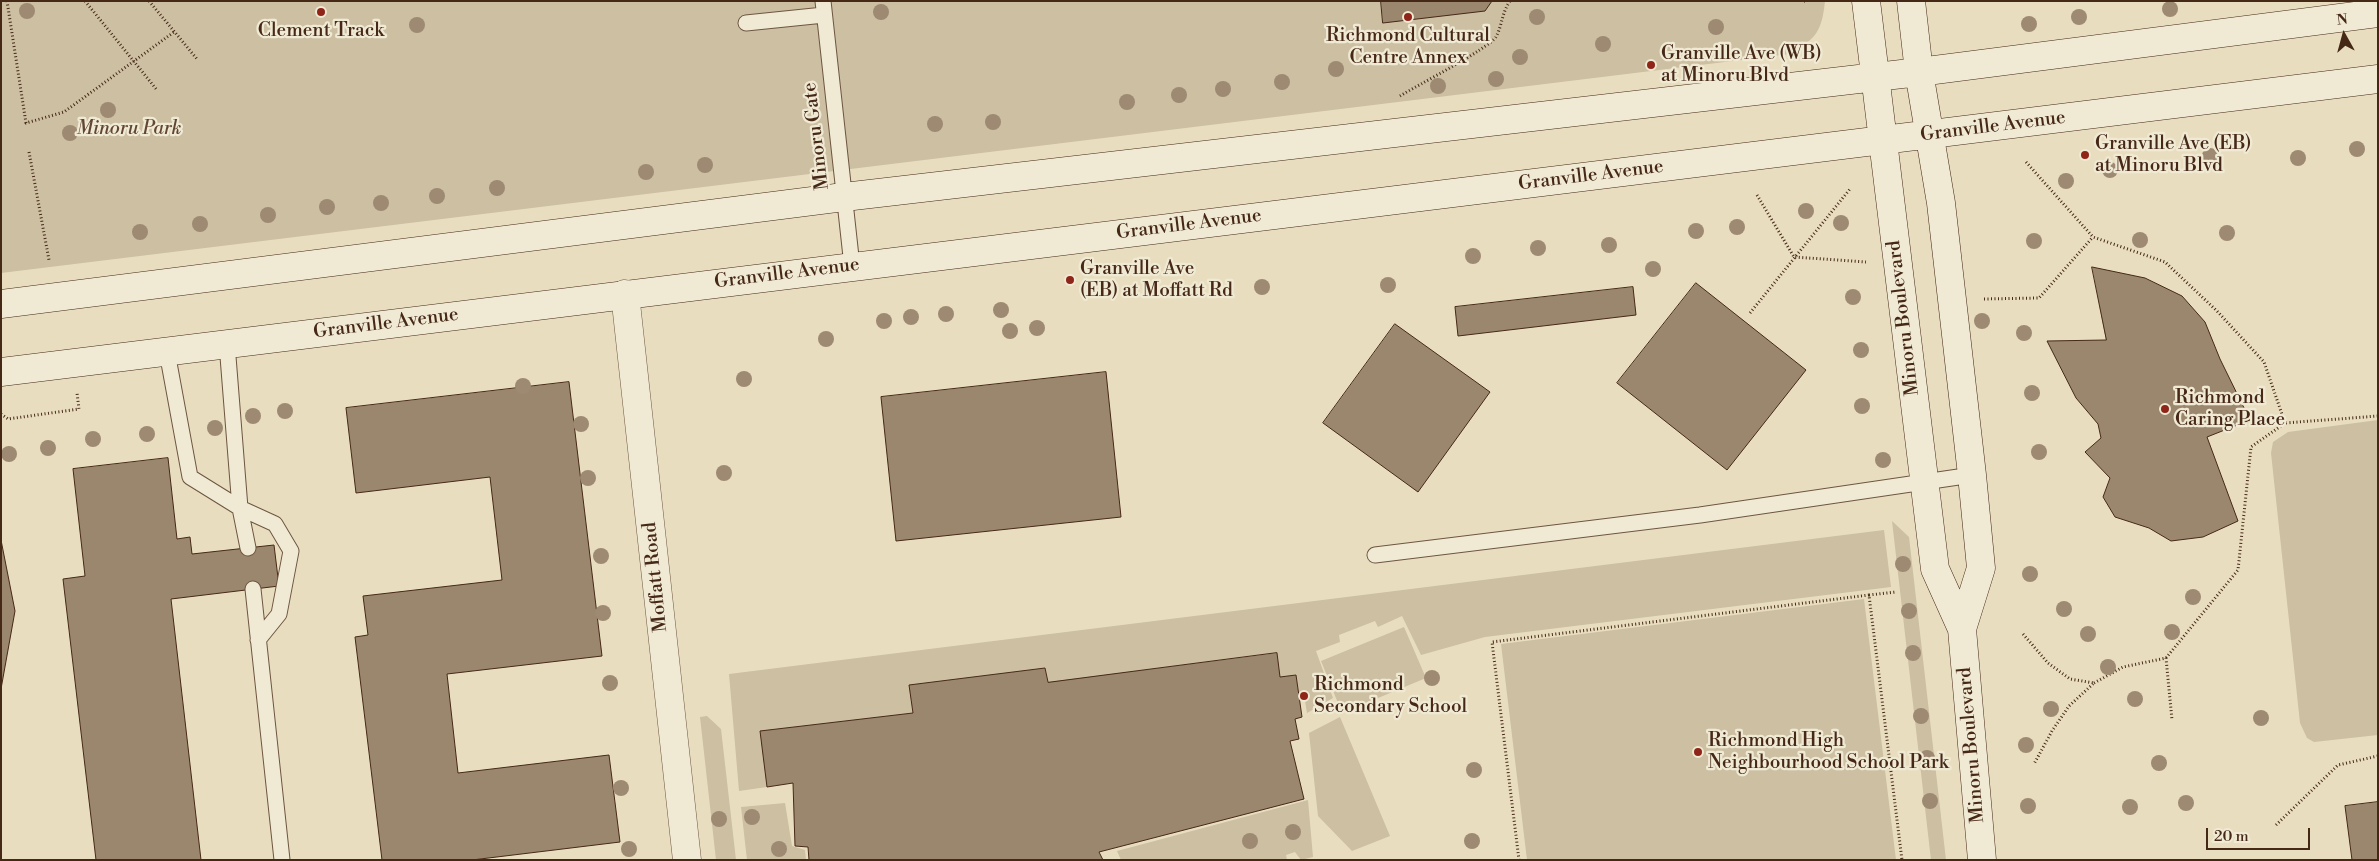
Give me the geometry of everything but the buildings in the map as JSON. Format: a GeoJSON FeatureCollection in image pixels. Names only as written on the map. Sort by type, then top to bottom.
{"type":"FeatureCollection","features":[{"type":"Feature","properties":{"kind":"main road","name":"Minoru Boulevard"},"geometry":{"type":"LineString","coordinates":[[1866,1],[1934,569],[1962,629],[1982,860]]}},
{"type":"Feature","properties":{"kind":"main road","name":"Minoru Boulevard"},"geometry":{"type":"LineString","coordinates":[[1911,1],[1919,72],[1941,203],[1981,568],[1962,629]]}},
{"type":"Feature","properties":{"kind":"main road"},"geometry":{"type":"LineString","coordinates":[[1,304],[844,197],[1919,72],[2378,13]]}},
{"type":"Feature","properties":{"kind":"main road","name":"Granville Avenue"},"geometry":{"type":"LineString","coordinates":[[1,372],[1930,135],[2378,78]]}},
{"type":"Feature","properties":{"kind":"main road","name":"Moffatt Road"},"geometry":{"type":"LineString","coordinates":[[625,294],[687,860]]}},
{"type":"Feature","properties":{"kind":"lane"},"geometry":{"type":"LineString","coordinates":[[746,23],[824,8]]}},
{"type":"Feature","properties":{"kind":"lane","name":"Minoru Gate"},"geometry":{"type":"LineString","coordinates":[[824,8],[852,266]]}},
{"type":"Feature","properties":{"kind":"lane"},"geometry":{"type":"LineString","coordinates":[[227,344],[240,508],[248,548]]}},
{"type":"Feature","properties":{"kind":"lane"},"geometry":{"type":"LineString","coordinates":[[167,352],[190,477],[240,508],[275,524],[291,551],[279,614],[258,640]]}},
{"type":"Feature","properties":{"kind":"lane"},"geometry":{"type":"LineString","coordinates":[[1375,555],[1700,515],[1972,475]]}},
{"type":"Feature","properties":{"kind":"lane"},"geometry":{"type":"LineString","coordinates":[[252,589],[282,860]]}},
{"type":"Feature","properties":{"kind":"path"},"geometry":{"type":"LineString","coordinates":[[7,1],[26,123],[64,112],[174,32]]}},
{"type":"Feature","properties":{"kind":"path"},"geometry":{"type":"LineString","coordinates":[[85,1],[157,90]]}},
{"type":"Feature","properties":{"kind":"path"},"geometry":{"type":"LineString","coordinates":[[149,1],[197,59]]}},
{"type":"Feature","properties":{"kind":"path"},"geometry":{"type":"LineString","coordinates":[[1400,96],[1473,54],[1495,38],[1510,1]]}},
{"type":"Feature","properties":{"kind":"path"},"geometry":{"type":"LineString","coordinates":[[29,152],[49,260]]}},
{"type":"Feature","properties":{"kind":"path"},"geometry":{"type":"LineString","coordinates":[[2026,162],[2093,237],[2166,262],[2217,311],[2264,362],[2285,423]]}},
{"type":"Feature","properties":{"kind":"path"},"geometry":{"type":"LineString","coordinates":[[1750,313],[1850,189]]}},
{"type":"Feature","properties":{"kind":"path"},"geometry":{"type":"LineString","coordinates":[[1757,195],[1794,257]]}},
{"type":"Feature","properties":{"kind":"path"},"geometry":{"type":"LineString","coordinates":[[1982,299],[2039,298],[2093,237]]}},
{"type":"Feature","properties":{"kind":"path"},"geometry":{"type":"LineString","coordinates":[[1794,257],[1873,262]]}},
{"type":"Feature","properties":{"kind":"path"},"geometry":{"type":"LineString","coordinates":[[1,414],[8,419],[79,409],[78,397]]}},
{"type":"Feature","properties":{"kind":"path"},"geometry":{"type":"LineString","coordinates":[[2034,764],[2052,731],[2069,706],[2094,683],[2123,667],[2166,658],[2238,570],[2251,447],[2285,423],[2378,416]]}},
{"type":"Feature","properties":{"kind":"path"},"geometry":{"type":"LineString","coordinates":[[1519,860],[1492,642],[1896,592]]}},
{"type":"Feature","properties":{"kind":"path"},"geometry":{"type":"LineString","coordinates":[[1869,595],[1902,860]]}},
{"type":"Feature","properties":{"kind":"path"},"geometry":{"type":"LineString","coordinates":[[2022,634],[2048,663],[2070,679],[2094,683]]}},
{"type":"Feature","properties":{"kind":"path"},"geometry":{"type":"LineString","coordinates":[[2166,658],[2172,720]]}},
{"type":"Feature","properties":{"kind":"path"},"geometry":{"type":"LineString","coordinates":[[2276,825],[2338,766],[2378,756]]}},
{"type":"Feature","properties":{"kind":"green space","name":"Minoru Park"},"geometry":{"type":"Polygon","coordinates":[[[1,1],[1825,1],[1822,20],[1816,33],[1806,44],[1790,54],[1,273],[1,1]]]}},
{"type":"Feature","properties":{"kind":"green space"},"geometry":{"type":"Polygon","coordinates":[[[2378,420],[2378,735],[2314,742],[2307,738],[2300,723],[2271,453],[2273,442],[2288,432],[2378,420]]]}},
{"type":"Feature","properties":{"kind":"green space"},"geometry":{"type":"Polygon","coordinates":[[[1892,521],[1909,537],[1946,860],[1931,860],[1892,521]]]}},
{"type":"Feature","properties":{"kind":"green space"},"geometry":{"type":"Polygon","coordinates":[[[1884,530],[1891,587],[1485,637],[1421,655],[1402,616],[1378,627],[1375,621],[1339,635],[1340,642],[1316,651],[1333,698],[1307,713],[1305,701],[1300,701],[1296,675],[1280,677],[1276,653],[1048,682],[1045,668],[910,685],[913,713],[761,731],[767,787],[739,791],[729,674],[1884,530]]]}},
{"type":"Feature","properties":{"kind":"green space","name":"Richmond High Neighbourhood School Park"},"geometry":{"type":"Polygon","coordinates":[[[1864,599],[1896,860],[1527,860],[1501,644],[1864,599]]]}},
{"type":"Feature","properties":{"kind":"green space"},"geometry":{"type":"Polygon","coordinates":[[[1404,627],[1426,678],[1342,713],[1321,661],[1404,627]]]}},
{"type":"Feature","properties":{"kind":"green space"},"geometry":{"type":"Polygon","coordinates":[[[707,716],[721,729],[736,860],[716,860],[700,717],[707,716]]]}},
{"type":"Feature","properties":{"kind":"green space"},"geometry":{"type":"Polygon","coordinates":[[[1340,717],[1390,836],[1352,851],[1318,816],[1309,733],[1340,717]]]}},
{"type":"Feature","properties":{"kind":"green space"},"geometry":{"type":"Polygon","coordinates":[[[1308,800],[1313,857],[1301,860],[1295,852],[1286,855],[1287,860],[1121,860],[1117,851],[1308,800]]]}},
{"type":"Feature","properties":{"kind":"green space"},"geometry":{"type":"Polygon","coordinates":[[[785,803],[792,846],[805,850],[806,860],[747,860],[741,807],[785,803]]]}},
{"type":"Feature","properties":{"kind":"place","name":"Clement Track"},"geometry":{"type":"Point","coordinates":[321,12]}},
{"type":"Feature","properties":{"kind":"place","name":"Richmond Cultural Centre Annex"},"geometry":{"type":"Point","coordinates":[1408,17]}},
{"type":"Feature","properties":{"kind":"place","name":"Granville Ave (WB) at Minoru Blvd"},"geometry":{"type":"Point","coordinates":[1651,65]}},
{"type":"Feature","properties":{"kind":"place","name":"Granville Ave (EB) at Minoru Blvd"},"geometry":{"type":"Point","coordinates":[2085,155]}},
{"type":"Feature","properties":{"kind":"place","name":"Granville Ave (EB) at Moffatt Rd"},"geometry":{"type":"Point","coordinates":[1070,280]}},
{"type":"Feature","properties":{"kind":"place","name":"Richmond Caring Place"},"geometry":{"type":"Point","coordinates":[2165,409]}},
{"type":"Feature","properties":{"kind":"place","name":"Richmond Secondary School"},"geometry":{"type":"Point","coordinates":[1304,696]}},
{"type":"Feature","properties":{"kind":"place","name":"Richmond High Neighbourhood School Park"},"geometry":{"type":"Point","coordinates":[1698,752]}}]}
